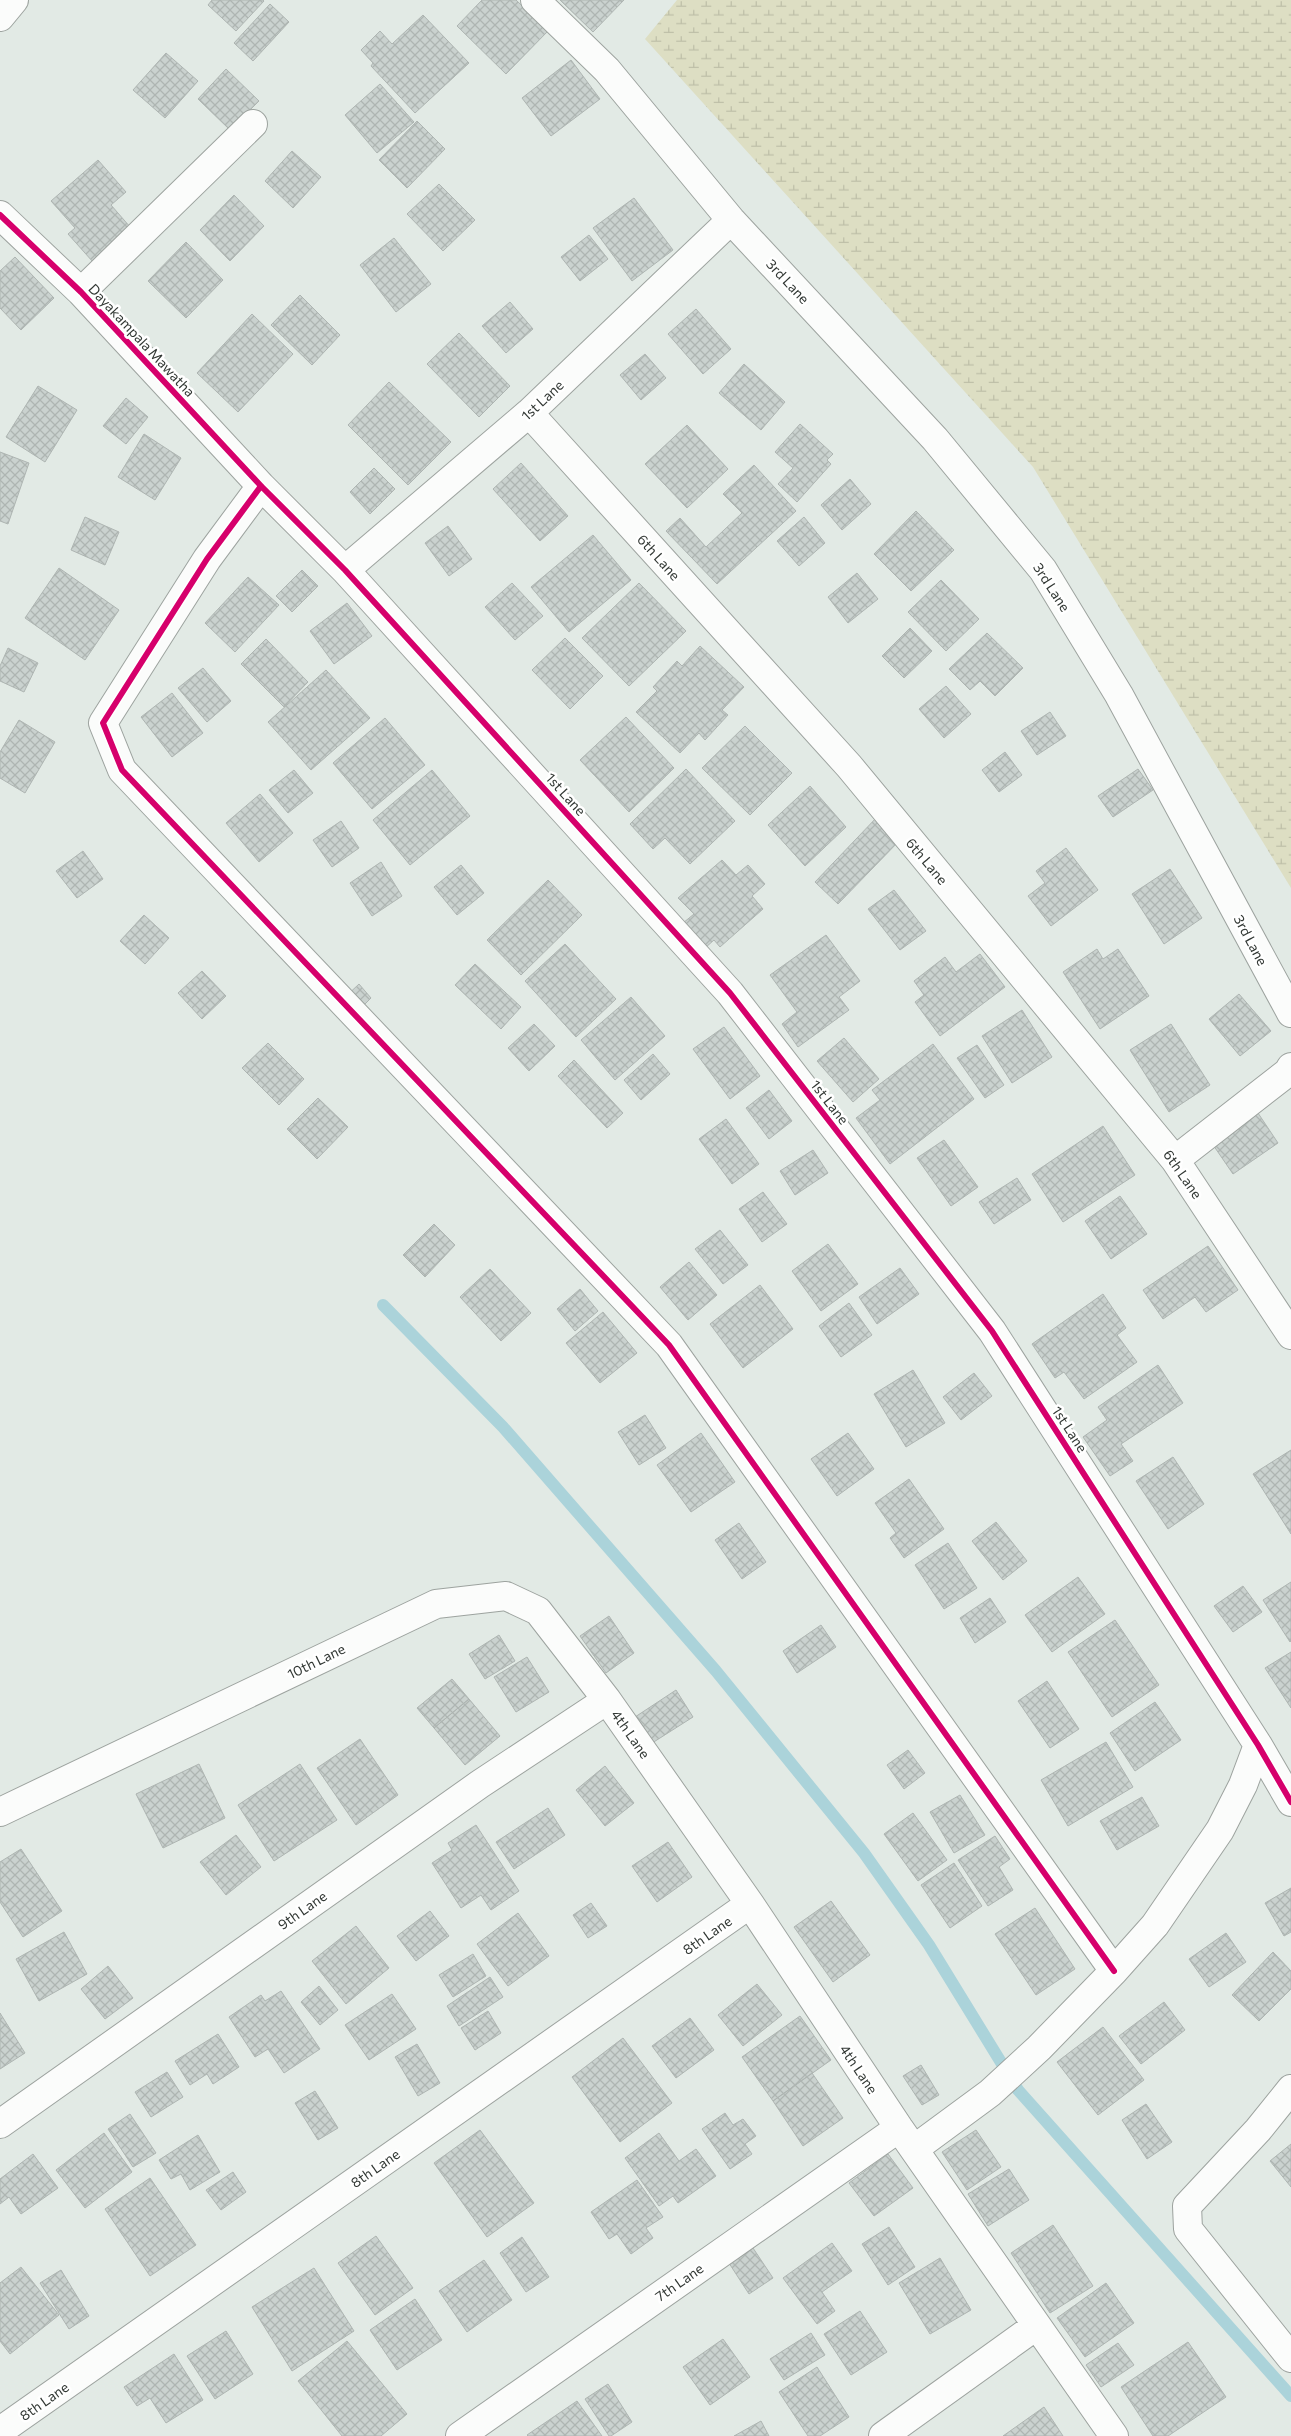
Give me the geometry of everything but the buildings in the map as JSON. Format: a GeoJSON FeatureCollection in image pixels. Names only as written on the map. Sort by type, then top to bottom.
{"type":"FeatureCollection","features":[{"type":"Feature","properties":{"kind":"main road"},"geometry":{"type":"LineString","coordinates":[[0,17],[14,0]]}},
{"type":"Feature","properties":{"kind":"main road","name":"3rd Lane"},"geometry":{"type":"LineString","coordinates":[[535,0],[607,70],[731,220],[936,439],[1043,570],[1119,694],[1291,1014]]}},
{"type":"Feature","properties":{"kind":"main road"},"geometry":{"type":"LineString","coordinates":[[81,292],[254,124]]}},
{"type":"Feature","properties":{"kind":"main road","name":"Dayakampala Mawatha"},"geometry":{"type":"LineString","coordinates":[[0,215],[81,292],[261,486]]}},
{"type":"Feature","properties":{"kind":"main road","name":"1st Lane"},"geometry":{"type":"LineString","coordinates":[[345,570],[529,413],[731,220]]}},
{"type":"Feature","properties":{"kind":"main road","name":"6th Lane"},"geometry":{"type":"LineString","coordinates":[[529,413],[849,766],[1175,1160],[1291,1335]]}},
{"type":"Feature","properties":{"kind":"main road"},"geometry":{"type":"LineString","coordinates":[[261,486],[207,560],[102,723],[122,770],[669,1345],[1114,1972]]}},
{"type":"Feature","properties":{"kind":"main road","name":"1st Lane"},"geometry":{"type":"LineString","coordinates":[[261,486],[345,570],[742,1009],[992,1331],[1258,1745],[1291,1802]]}},
{"type":"Feature","properties":{"kind":"main road"},"geometry":{"type":"LineString","coordinates":[[1175,1160],[1288,1072],[1291,1067]]}},
{"type":"Feature","properties":{"kind":"main road","name":"10th Lane"},"geometry":{"type":"LineString","coordinates":[[0,1812],[436,1604],[506,1596],[538,1612],[607,1700]]}},
{"type":"Feature","properties":{"kind":"main road","name":"4th Lane"},"geometry":{"type":"LineString","coordinates":[[607,1700],[750,1904],[906,2138],[1114,2436]]}},
{"type":"Feature","properties":{"kind":"main road","name":"9th Lane"},"geometry":{"type":"LineString","coordinates":[[0,2124],[480,1784],[607,1700]]}},
{"type":"Feature","properties":{"kind":"main road","name":"7th Lane"},"geometry":{"type":"LineString","coordinates":[[460,2436],[906,2138],[990,2093],[1039,2048],[1114,1972],[1155,1925],[1220,1830],[1242,1785],[1258,1745]]}},
{"type":"Feature","properties":{"kind":"main road","name":"8th Lane"},"geometry":{"type":"LineString","coordinates":[[0,2431],[750,1904]]}},
{"type":"Feature","properties":{"kind":"main road"},"geometry":{"type":"LineString","coordinates":[[1291,2089],[1258,2130],[1187,2206],[1188,2229],[1291,2358]]}},
{"type":"Feature","properties":{"kind":"main road"},"geometry":{"type":"LineString","coordinates":[[883,2436],[1036,2326]]}},
{"type":"Feature","properties":{"kind":"green space"},"geometry":{"type":"Polygon","coordinates":[[[677,0],[1291,0],[1291,888],[1033,467],[645,39],[677,0]]]}},
{"type":"Feature","properties":{"kind":"waterway"},"geometry":{"type":"LineString","coordinates":[[383,1305],[503,1427],[716,1671],[864,1853],[929,1945],[1018,2090],[1291,2396]]}},
{"type":"Feature","properties":{"kind":"cycle path"},"geometry":{"type":"LineString","coordinates":[[0,215],[81,292],[261,486],[345,570],[730,993],[992,1331],[1258,1745],[1291,1802]]}},
{"type":"Feature","properties":{"kind":"cycle path"},"geometry":{"type":"LineString","coordinates":[[261,486],[207,559],[103,723],[122,770],[669,1345],[1114,1971]]}}]}
